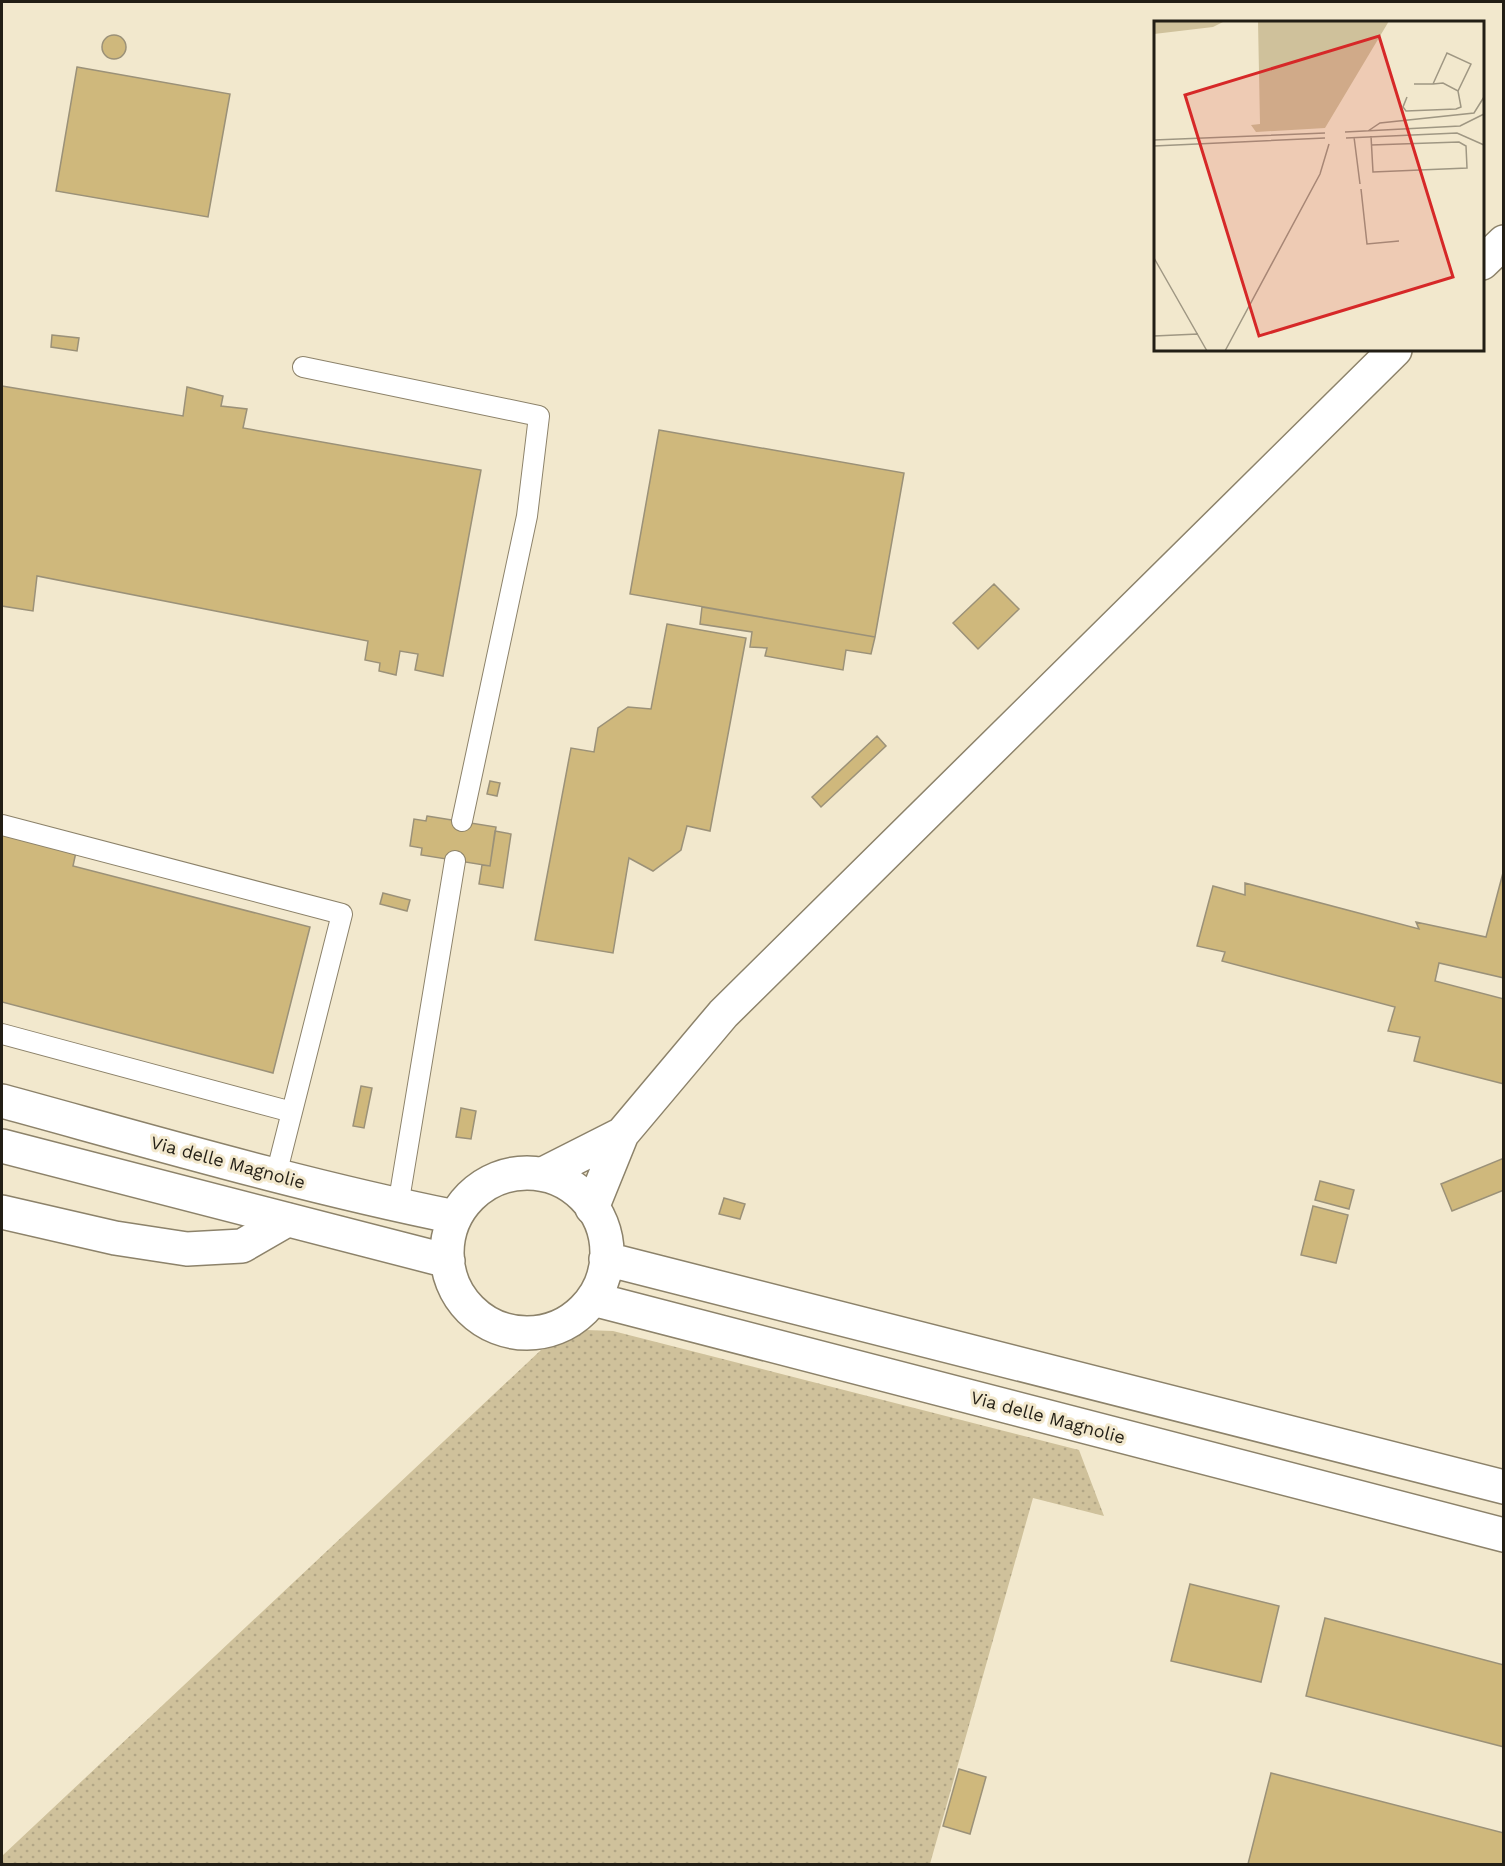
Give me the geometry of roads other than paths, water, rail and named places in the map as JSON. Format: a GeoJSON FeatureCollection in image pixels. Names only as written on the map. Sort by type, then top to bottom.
{"type":"FeatureCollection","features":[{"type":"Feature","properties":{"kind":"street"},"geometry":{"type":"LineString","coordinates":[[1484,261],[1503,242]]}},
{"type":"Feature","properties":{"kind":"street"},"geometry":{"type":"LineString","coordinates":[[592,1208],[622,1134],[723,1014],[1394,351]]}},
{"type":"Feature","properties":{"kind":"street","name":"Via delle Magnolie"},"geometry":{"type":"LineString","coordinates":[[2,1101],[276,1175],[398,1206],[455,1217]]}},
{"type":"Feature","properties":{"kind":"street"},"geometry":{"type":"LineString","coordinates":[[543,1174],[622,1134]]}},
{"type":"Feature","properties":{"kind":"street"},"geometry":{"type":"LineString","coordinates":[[2,1146],[448,1261]]}},
{"type":"Feature","properties":{"kind":"street"},"geometry":{"type":"LineString","coordinates":[[517,1173],[543,1174],[568,1184],[588,1200],[592,1208],[602,1223],[608,1249],[604,1275],[593,1299],[577,1316],[557,1327],[534,1333],[511,1331],[489,1323],[471,1309],[457,1291],[448,1269],[447,1243],[455,1217],[470,1196],[491,1181],[517,1173]]}},
{"type":"Feature","properties":{"kind":"street"},"geometry":{"type":"LineString","coordinates":[[2,1212],[115,1238],[186,1249],[242,1246],[287,1220]]}},
{"type":"Feature","properties":{"kind":"street"},"geometry":{"type":"LineString","coordinates":[[606,1259],[1503,1487]]}},
{"type":"Feature","properties":{"kind":"street","name":"Via delle Magnolie"},"geometry":{"type":"LineString","coordinates":[[593,1299],[1503,1535]]}},
{"type":"Feature","properties":{"kind":"lane"},"geometry":{"type":"LineString","coordinates":[[303,366],[539,416],[527,516],[462,821]]}},
{"type":"Feature","properties":{"kind":"lane"},"geometry":{"type":"LineString","coordinates":[[2,825],[342,914],[276,1175]]}},
{"type":"Feature","properties":{"kind":"lane"},"geometry":{"type":"LineString","coordinates":[[398,1206],[455,861]]}},
{"type":"Feature","properties":{"kind":"lane"},"geometry":{"type":"LineString","coordinates":[[2,1034],[292,1112]]}}]}
